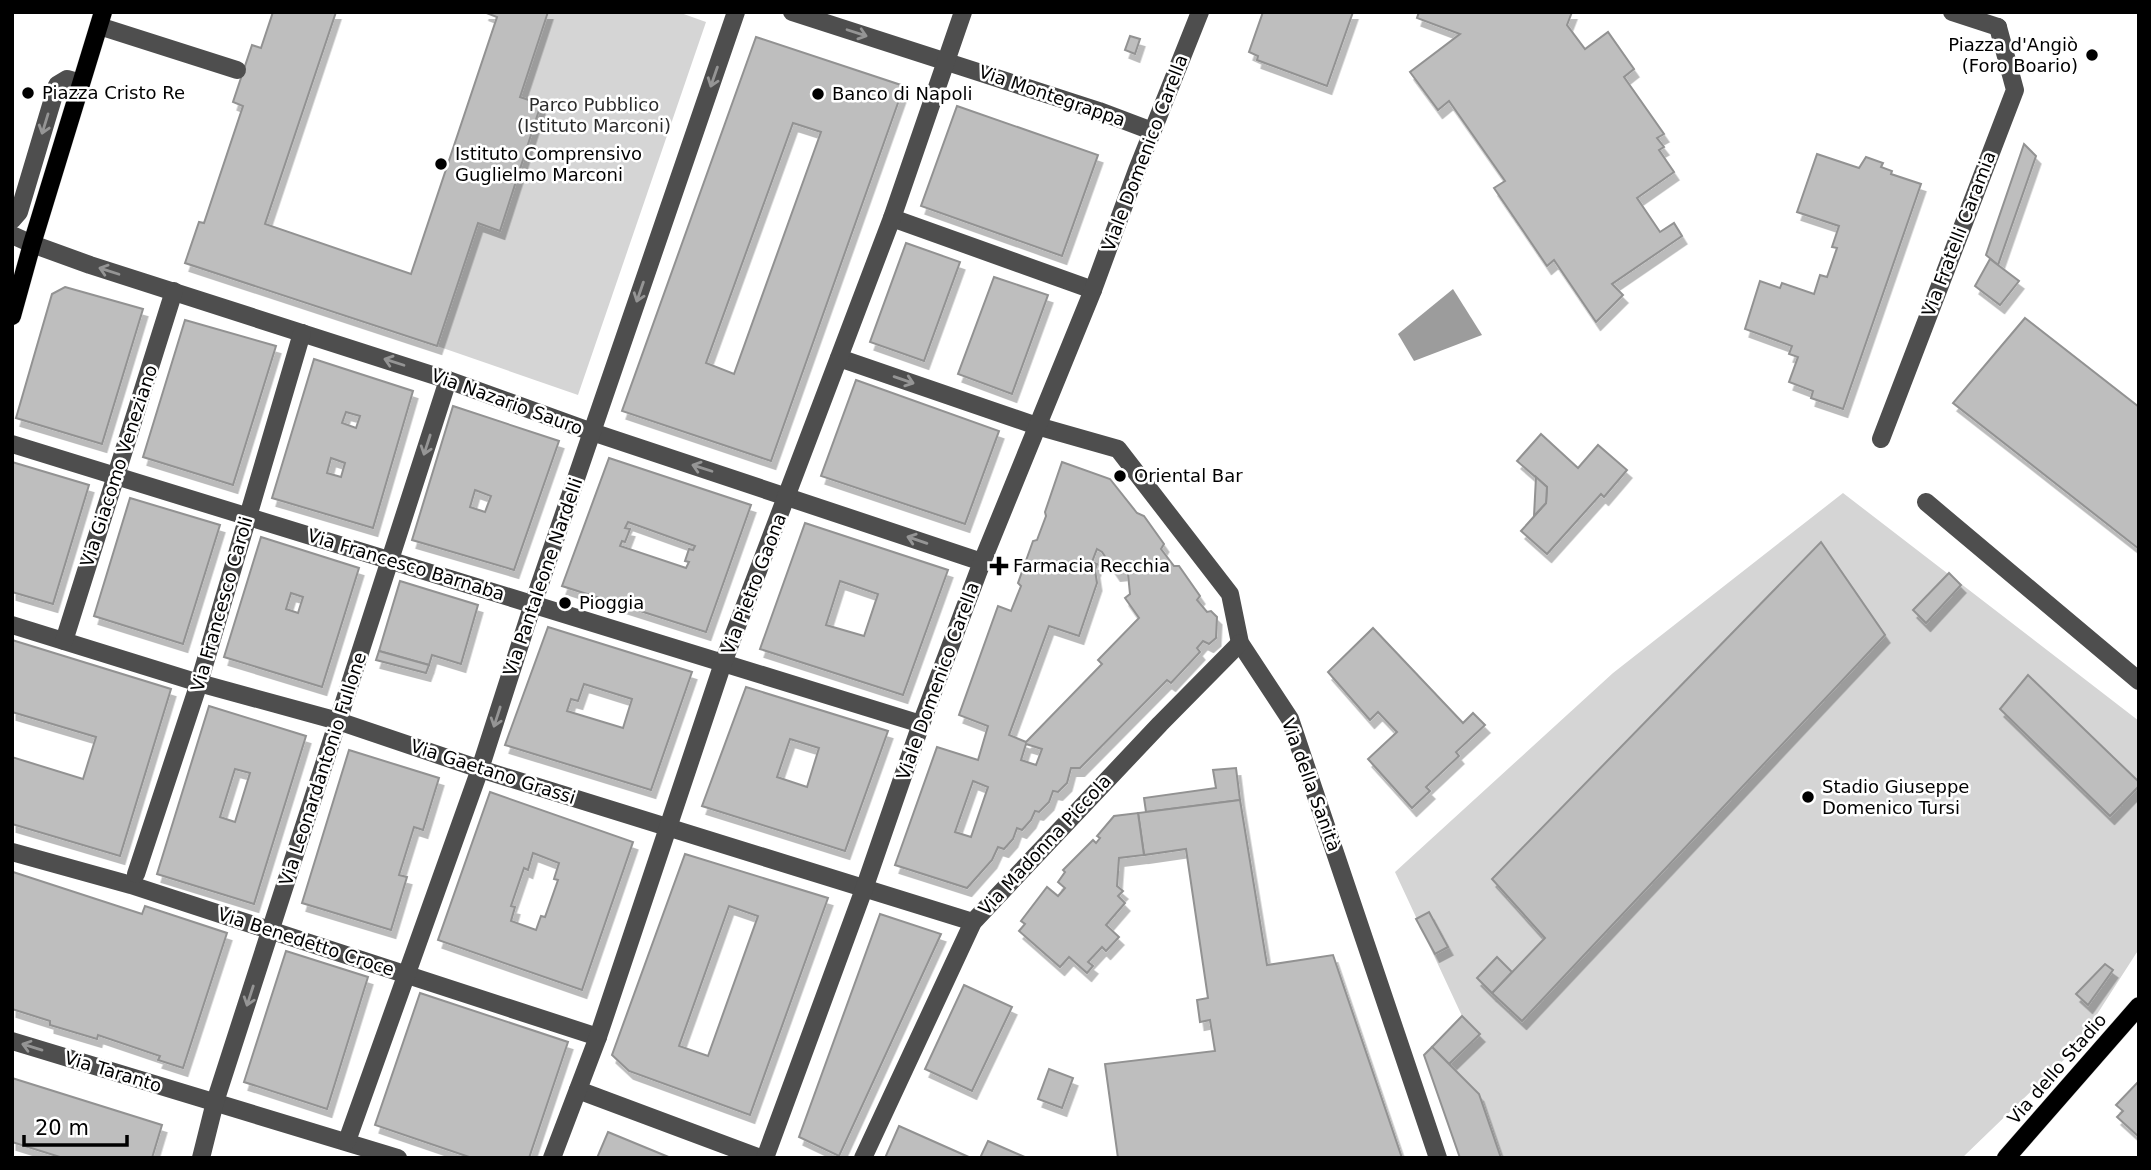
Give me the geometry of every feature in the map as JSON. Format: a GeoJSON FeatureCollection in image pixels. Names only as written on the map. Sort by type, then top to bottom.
{"type":"FeatureCollection","features":[{"type":"Feature","properties":{"kind":"main road"},"geometry":{"type":"LineString","coordinates":[[13,312],[101,19]]}},
{"type":"Feature","properties":{"kind":"main road","name":"Via dello Stadio"},"geometry":{"type":"LineString","coordinates":[[2006,1158],[2139,1006]]}},
{"type":"Feature","properties":{"kind":"street","name":"Via Pantaleone Nardelli"},"geometry":{"type":"LineString","coordinates":[[347,1141],[480,769],[533,604],[736,12]]}},
{"type":"Feature","properties":{"kind":"street","name":"Via Montegrappa"},"geometry":{"type":"LineString","coordinates":[[792,12],[1152,131]]}},
{"type":"Feature","properties":{"kind":"street","name":"Via Pietro Gaona"},"geometry":{"type":"LineString","coordinates":[[552,1158],[598,1037],[723,663],[892,218],[963,12]]}},
{"type":"Feature","properties":{"kind":"street","name":"Viale Domenico Carella"},"geometry":{"type":"LineString","coordinates":[[765,1158],[864,889],[920,724],[982,562],[1093,290],[1200,12]]}},
{"type":"Feature","properties":{"kind":"street"},"geometry":{"type":"LineString","coordinates":[[1952,12],[2001,20]]}},
{"type":"Feature","properties":{"kind":"street"},"geometry":{"type":"LineString","coordinates":[[101,19],[237,70]]}},
{"type":"Feature","properties":{"kind":"street","name":"Via Fratelli Caramia"},"geometry":{"type":"LineString","coordinates":[[1881,439],[2015,89],[2001,20]]}},
{"type":"Feature","properties":{"kind":"street"},"geometry":{"type":"LineString","coordinates":[[12,220],[19,212],[57,85],[68,79],[81,83]]}},
{"type":"Feature","properties":{"kind":"street"},"geometry":{"type":"LineString","coordinates":[[892,218],[1093,290]]}},
{"type":"Feature","properties":{"kind":"street","name":"Via Nazario Sauro"},"geometry":{"type":"LineString","coordinates":[[12,235],[32,244],[448,380],[592,432],[982,562]]}},
{"type":"Feature","properties":{"kind":"street","name":"Via Giacomo Veneziano"},"geometry":{"type":"LineString","coordinates":[[64,641],[174,291]]}},
{"type":"Feature","properties":{"kind":"street","name":"Via Francesco Caroli"},"geometry":{"type":"LineString","coordinates":[[136,874],[199,682],[303,332]]}},
{"type":"Feature","properties":{"kind":"street","name":"Via della Sanità"},"geometry":{"type":"LineString","coordinates":[[839,358],[1037,426],[1118,449],[1230,594],[1240,643],[1290,719],[1438,1158]]}},
{"type":"Feature","properties":{"kind":"street","name":"Via Leonardantonio Fullone"},"geometry":{"type":"LineString","coordinates":[[201,1158],[215,1102],[448,380]]}},
{"type":"Feature","properties":{"kind":"street","name":"Via Francesco Barnaba"},"geometry":{"type":"LineString","coordinates":[[12,444],[920,724]]}},
{"type":"Feature","properties":{"kind":"street"},"geometry":{"type":"LineString","coordinates":[[1926,502],[2139,681]]}},
{"type":"Feature","properties":{"kind":"street","name":"Via Gaetano Grassi"},"geometry":{"type":"LineString","coordinates":[[12,625],[338,721],[480,769],[973,922]]}},
{"type":"Feature","properties":{"kind":"street","name":"Via Madonna Piccola"},"geometry":{"type":"LineString","coordinates":[[863,1158],[973,922],[1150,734],[1240,643]]}},
{"type":"Feature","properties":{"kind":"street","name":"Via Benedetto Croce"},"geometry":{"type":"LineString","coordinates":[[12,852],[131,885],[598,1037]]}},
{"type":"Feature","properties":{"kind":"street","name":"Via Taranto"},"geometry":{"type":"LineString","coordinates":[[12,1041],[398,1158]]}},
{"type":"Feature","properties":{"kind":"street"},"geometry":{"type":"LineString","coordinates":[[578,1090],[760,1158]]}},
{"type":"Feature","properties":{"kind":"green space","name":"Parco Pubblico (Istituto Marconi)"},"geometry":{"type":"Polygon","coordinates":[[[549,12],[678,12],[706,22],[578,395],[437,346],[549,12]]]}},
{"type":"Feature","properties":{"kind":"green space","name":"Stadio Giuseppe Domenico Tursi"},"geometry":{"type":"Polygon","coordinates":[[[1843,493],[2139,721],[2139,949],[2074,1050],[1962,1158],[1460,1158],[1424,1055],[1462,1016],[1395,872],[1613,673],[1843,493]]]}},
{"type":"Feature","properties":{"kind":"shaded area"},"geometry":{"type":"Polygon","coordinates":[[[1453,289],[1482,335],[1414,361],[1398,334],[1453,289]]]}},
{"type":"Feature","properties":{"kind":"building"},"geometry":{"type":"Polygon","coordinates":[[[273,12],[336,12],[265,224],[411,274],[497,17],[484,12],[548,12],[520,97],[541,104],[500,231],[478,223],[437,346],[185,263],[199,222],[204,223],[243,106],[233,102],[252,45],[261,48],[273,12]]]}},
{"type":"Feature","properties":{"kind":"building"},"geometry":{"type":"Polygon","coordinates":[[[1263,12],[1353,12],[1327,86],[1257,60],[1258,56],[1249,52],[1263,12]]]}},
{"type":"Feature","properties":{"kind":"building"},"geometry":{"type":"Polygon","coordinates":[[[1419,12],[1572,12],[1567,25],[1585,49],[1608,32],[1634,69],[1624,77],[1664,134],[1657,138],[1664,147],[1659,150],[1674,172],[1637,198],[1660,232],[1674,223],[1682,236],[1612,284],[1623,295],[1596,322],[1554,260],[1547,266],[1494,188],[1505,181],[1449,101],[1438,110],[1410,72],[1460,34],[1417,18],[1419,12]]]}},
{"type":"Feature","properties":{"kind":"building"},"geometry":{"type":"Polygon","coordinates":[[[1130,36],[1140,39],[1135,54],[1125,50],[1130,36]]]}},
{"type":"Feature","properties":{"kind":"building"},"geometry":{"type":"Polygon","coordinates":[[[756,37],[904,86],[771,461],[622,411],[756,37]],[[793,123],[706,363],[734,374],[821,132],[793,123]]]}},
{"type":"Feature","properties":{"kind":"building"},"geometry":{"type":"Polygon","coordinates":[[[957,106],[1098,155],[1062,256],[921,206],[957,106]]]}},
{"type":"Feature","properties":{"kind":"building"},"geometry":{"type":"Polygon","coordinates":[[[2024,144],[2036,156],[1998,265],[1986,255],[2024,144]]]}},
{"type":"Feature","properties":{"kind":"building"},"geometry":{"type":"Polygon","coordinates":[[[1817,154],[1859,168],[1866,157],[1883,163],[1881,167],[1892,171],[1891,174],[1921,184],[1843,409],[1811,398],[1813,391],[1789,382],[1798,357],[1789,354],[1792,346],[1745,329],[1760,281],[1780,288],[1782,283],[1814,294],[1820,275],[1827,277],[1837,248],[1832,247],[1839,226],[1797,212],[1817,154]]]}},
{"type":"Feature","properties":{"kind":"building"},"geometry":{"type":"Polygon","coordinates":[[[906,243],[960,262],[924,361],[870,342],[906,243]]]}},
{"type":"Feature","properties":{"kind":"building"},"geometry":{"type":"Polygon","coordinates":[[[1990,259],[2019,281],[2000,305],[1975,286],[1990,259]]]}},
{"type":"Feature","properties":{"kind":"building"},"geometry":{"type":"Polygon","coordinates":[[[994,277],[1048,295],[1012,394],[958,374],[994,277]]]}},
{"type":"Feature","properties":{"kind":"building"},"geometry":{"type":"Polygon","coordinates":[[[65,287],[143,309],[102,444],[16,418],[52,294],[65,287]]]}},
{"type":"Feature","properties":{"kind":"building"},"geometry":{"type":"Polygon","coordinates":[[[2025,318],[2139,407],[2139,549],[1953,403],[2025,318]]]}},
{"type":"Feature","properties":{"kind":"building"},"geometry":{"type":"Polygon","coordinates":[[[185,320],[276,346],[233,485],[143,457],[185,320]]]}},
{"type":"Feature","properties":{"kind":"building"},"geometry":{"type":"Polygon","coordinates":[[[314,359],[413,391],[373,528],[272,498],[314,359]],[[346,412],[342,423],[356,428],[360,416],[346,412]],[[331,458],[327,473],[341,477],[345,463],[331,458]]]}},
{"type":"Feature","properties":{"kind":"building"},"geometry":{"type":"Polygon","coordinates":[[[856,380],[999,431],[965,524],[821,476],[856,380]]]}},
{"type":"Feature","properties":{"kind":"building"},"geometry":{"type":"Polygon","coordinates":[[[453,406],[559,441],[514,570],[412,540],[453,406]],[[475,490],[470,507],[485,512],[491,496],[475,490]]]}},
{"type":"Feature","properties":{"kind":"building"},"geometry":{"type":"Polygon","coordinates":[[[1541,434],[1578,468],[1598,445],[1627,470],[1604,497],[1601,494],[1547,554],[1521,531],[1546,503],[1547,487],[1517,461],[1541,434]]]}},
{"type":"Feature","properties":{"kind":"building"},"geometry":{"type":"Polygon","coordinates":[[[609,458],[751,505],[706,632],[562,586],[609,458]],[[628,522],[625,528],[630,529],[625,542],[622,541],[620,546],[686,568],[689,549],[693,550],[695,546],[628,522]]]}},
{"type":"Feature","properties":{"kind":"building"},"geometry":{"type":"Polygon","coordinates":[[[12,462],[89,485],[53,604],[12,592],[12,462]]]}},
{"type":"Feature","properties":{"kind":"building"},"geometry":{"type":"Polygon","coordinates":[[[1062,462],[1110,479],[1137,513],[1144,516],[1164,544],[1161,549],[1174,566],[1179,566],[1200,596],[1197,600],[1207,612],[1211,611],[1217,617],[1216,638],[1209,644],[1203,641],[1197,648],[1200,652],[1171,683],[1167,680],[1080,768],[1071,768],[1067,783],[1058,792],[1053,791],[1049,802],[1039,812],[1035,811],[1022,830],[1017,828],[1013,839],[1004,849],[998,847],[992,860],[967,888],[895,865],[937,747],[978,760],[988,726],[959,715],[998,606],[1011,611],[1021,586],[1018,583],[1033,541],[1037,540],[1062,462]],[[1097,549],[1092,562],[1097,564],[1097,583],[1079,636],[1049,626],[1009,735],[1026,742],[1102,664],[1098,660],[1139,618],[1125,598],[1130,594],[1128,574],[1116,573],[1097,549]],[[1026,744],[1021,760],[1036,765],[1042,749],[1026,744]],[[973,781],[955,832],[971,837],[988,787],[973,781]]]}},
{"type":"Feature","properties":{"kind":"building"},"geometry":{"type":"Polygon","coordinates":[[[1536,477],[1547,487],[1546,503],[1534,516],[1536,477]]]}},
{"type":"Feature","properties":{"kind":"building"},"geometry":{"type":"Polygon","coordinates":[[[130,498],[220,525],[183,644],[94,616],[130,498]]]}},
{"type":"Feature","properties":{"kind":"building"},"geometry":{"type":"Polygon","coordinates":[[[805,523],[948,570],[903,695],[760,649],[805,523]],[[840,581],[826,625],[864,636],[878,594],[840,581]]]}},
{"type":"Feature","properties":{"kind":"building"},"geometry":{"type":"Polygon","coordinates":[[[261,537],[359,568],[322,687],[224,657],[261,537]],[[291,593],[286,609],[298,613],[303,597],[291,593]]]}},
{"type":"Feature","properties":{"kind":"building"},"geometry":{"type":"Polygon","coordinates":[[[1821,542],[1885,635],[1522,1021],[1492,993],[1545,938],[1492,879],[1821,542]]]}},
{"type":"Feature","properties":{"kind":"building"},"geometry":{"type":"Polygon","coordinates":[[[1949,573],[1961,585],[1926,623],[1913,610],[1949,573]]]}},
{"type":"Feature","properties":{"kind":"building"},"geometry":{"type":"Polygon","coordinates":[[[400,581],[478,605],[461,664],[432,655],[429,665],[379,651],[400,581]]]}},
{"type":"Feature","properties":{"kind":"building"},"geometry":{"type":"Polygon","coordinates":[[[548,627],[692,672],[651,790],[505,745],[548,627]],[[584,684],[578,701],[571,699],[567,711],[623,728],[632,699],[584,684]]]}},
{"type":"Feature","properties":{"kind":"building"},"geometry":{"type":"Polygon","coordinates":[[[1373,628],[1463,723],[1473,713],[1485,725],[1456,752],[1459,756],[1426,787],[1430,791],[1412,808],[1368,759],[1397,732],[1378,712],[1370,720],[1328,672],[1373,628]]]}},
{"type":"Feature","properties":{"kind":"building"},"geometry":{"type":"Polygon","coordinates":[[[12,640],[171,689],[120,856],[12,824],[12,757],[83,779],[96,737],[12,712],[12,640]]]}},
{"type":"Feature","properties":{"kind":"building"},"geometry":{"type":"Polygon","coordinates":[[[379,651],[429,665],[426,673],[376,660],[379,651]]]}},
{"type":"Feature","properties":{"kind":"building"},"geometry":{"type":"Polygon","coordinates":[[[2028,675],[2139,782],[2139,786],[2110,816],[2000,709],[2028,675]]]}},
{"type":"Feature","properties":{"kind":"building"},"geometry":{"type":"Polygon","coordinates":[[[746,687],[888,731],[845,851],[702,806],[746,687]],[[790,739],[777,777],[807,787],[819,748],[790,739]]]}},
{"type":"Feature","properties":{"kind":"building"},"geometry":{"type":"Polygon","coordinates":[[[209,706],[306,736],[254,904],[157,874],[209,706]],[[235,769],[220,817],[235,822],[250,773],[235,769]]]}},
{"type":"Feature","properties":{"kind":"building"},"geometry":{"type":"Polygon","coordinates":[[[349,750],[439,778],[423,830],[414,827],[399,875],[407,877],[391,930],[302,903],[349,750]]]}},
{"type":"Feature","properties":{"kind":"building"},"geometry":{"type":"Polygon","coordinates":[[[1236,768],[1240,800],[1146,812],[1144,798],[1216,788],[1213,770],[1236,768]]]}},
{"type":"Feature","properties":{"kind":"building"},"geometry":{"type":"Polygon","coordinates":[[[490,792],[633,842],[582,990],[438,940],[490,792]],[[533,853],[528,870],[524,868],[511,906],[515,907],[511,921],[536,930],[541,916],[545,917],[558,880],[554,879],[559,863],[533,853]]]}},
{"type":"Feature","properties":{"kind":"building"},"geometry":{"type":"Polygon","coordinates":[[[1240,800],[1267,965],[1333,955],[1402,1158],[1118,1158],[1105,1064],[1215,1051],[1210,1020],[1200,1022],[1197,1000],[1208,998],[1186,849],[1144,855],[1138,813],[1240,800]]]}},
{"type":"Feature","properties":{"kind":"building"},"geometry":{"type":"Polygon","coordinates":[[[1138,813],[1144,855],[1119,858],[1117,886],[1123,891],[1118,896],[1125,903],[1106,925],[1119,937],[1106,951],[1102,947],[1088,962],[1093,966],[1087,973],[1069,957],[1060,967],[1019,931],[1025,924],[1021,921],[1047,887],[1058,896],[1065,888],[1058,882],[1065,872],[1063,870],[1093,840],[1096,843],[1100,838],[1097,836],[1114,816],[1138,813]]]}},
{"type":"Feature","properties":{"kind":"building"},"geometry":{"type":"Polygon","coordinates":[[[685,854],[828,898],[750,1115],[629,1071],[612,1055],[685,854]],[[729,906],[679,1046],[708,1056],[758,916],[729,906]]]}},
{"type":"Feature","properties":{"kind":"building"},"geometry":{"type":"Polygon","coordinates":[[[13,872],[142,914],[145,906],[227,933],[183,1068],[158,1060],[160,1056],[98,1035],[97,1039],[50,1025],[50,1021],[12,1009],[13,872]]]}},
{"type":"Feature","properties":{"kind":"building"},"geometry":{"type":"Polygon","coordinates":[[[1429,912],[1448,947],[1435,954],[1416,919],[1429,912]]]}},
{"type":"Feature","properties":{"kind":"building"},"geometry":{"type":"Polygon","coordinates":[[[880,914],[941,934],[839,1156],[799,1137],[880,914]]]}},
{"type":"Feature","properties":{"kind":"building"},"geometry":{"type":"Polygon","coordinates":[[[286,951],[368,977],[327,1109],[244,1082],[286,951]]]}},
{"type":"Feature","properties":{"kind":"building"},"geometry":{"type":"Polygon","coordinates":[[[1497,957],[1512,972],[1492,993],[1477,978],[1497,957]]]}},
{"type":"Feature","properties":{"kind":"building"},"geometry":{"type":"Polygon","coordinates":[[[2105,964],[2113,970],[2088,1005],[2076,994],[2105,964]]]}},
{"type":"Feature","properties":{"kind":"building"},"geometry":{"type":"Polygon","coordinates":[[[964,985],[1012,1007],[972,1091],[925,1069],[964,985]]]}},
{"type":"Feature","properties":{"kind":"building"},"geometry":{"type":"Polygon","coordinates":[[[420,993],[568,1042],[529,1158],[472,1158],[375,1125],[420,993]]]}},
{"type":"Feature","properties":{"kind":"building"},"geometry":{"type":"Polygon","coordinates":[[[1462,1016],[1480,1034],[1449,1064],[1432,1047],[1462,1016]]]}},
{"type":"Feature","properties":{"kind":"building"},"geometry":{"type":"Polygon","coordinates":[[[1432,1047],[1479,1094],[1501,1158],[1460,1158],[1424,1055],[1432,1047]]]}},
{"type":"Feature","properties":{"kind":"building"},"geometry":{"type":"Polygon","coordinates":[[[1049,1069],[1073,1078],[1062,1108],[1038,1099],[1049,1069]]]}},
{"type":"Feature","properties":{"kind":"building"},"geometry":{"type":"Polygon","coordinates":[[[12,1078],[162,1125],[152,1158],[63,1158],[12,1142],[12,1078]]]}},
{"type":"Feature","properties":{"kind":"building"},"geometry":{"type":"Polygon","coordinates":[[[2139,1081],[2139,1137],[2117,1117],[2123,1111],[2116,1105],[2139,1081]]]}},
{"type":"Feature","properties":{"kind":"building"},"geometry":{"type":"Polygon","coordinates":[[[899,1126],[971,1158],[885,1158],[899,1126]]]}},
{"type":"Feature","properties":{"kind":"building"},"geometry":{"type":"Polygon","coordinates":[[[608,1132],[671,1158],[597,1158],[608,1132]]]}},
{"type":"Feature","properties":{"kind":"building"},"geometry":{"type":"Polygon","coordinates":[[[988,1141],[1027,1158],[980,1158],[988,1141]]]}},
{"type":"Feature","properties":{"kind":"place","name":"Piazza d'Angiò (Foro Boario)"},"geometry":{"type":"Point","coordinates":[2092,55]}},
{"type":"Feature","properties":{"kind":"place","name":"Piazza Cristo Re"},"geometry":{"type":"Point","coordinates":[28,93]}},
{"type":"Feature","properties":{"kind":"place","name":"Banco di Napoli"},"geometry":{"type":"Point","coordinates":[818,94]}},
{"type":"Feature","properties":{"kind":"place","name":"Istituto Comprensivo Guglielmo Marconi"},"geometry":{"type":"Point","coordinates":[441,164]}},
{"type":"Feature","properties":{"kind":"place","name":"Oriental Bar"},"geometry":{"type":"Point","coordinates":[1120,476]}},
{"type":"Feature","properties":{"kind":"place","name":"Farmacia Recchia"},"geometry":{"type":"Point","coordinates":[999,566]}},
{"type":"Feature","properties":{"kind":"place","name":"Pioggia"},"geometry":{"type":"Point","coordinates":[565,603]}},
{"type":"Feature","properties":{"kind":"place","name":"Stadio Giuseppe Domenico Tursi"},"geometry":{"type":"Point","coordinates":[1808,797]}}]}
